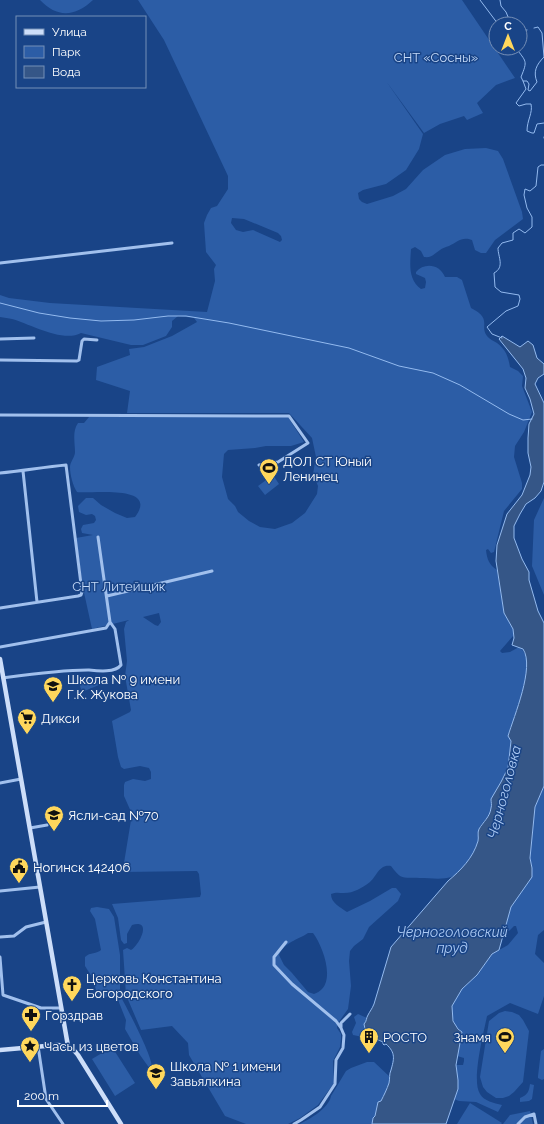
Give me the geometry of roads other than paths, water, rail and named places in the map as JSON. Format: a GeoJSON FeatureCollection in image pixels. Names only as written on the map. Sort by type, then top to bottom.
{"type":"FeatureCollection","features":[{"type":"Feature","properties":{"kind":"street"},"geometry":{"type":"LineString","coordinates":[[0,263],[172,243]]}},
{"type":"Feature","properties":{"kind":"street"},"geometry":{"type":"LineString","coordinates":[[0,339],[34,338]]}},
{"type":"Feature","properties":{"kind":"street"},"geometry":{"type":"LineString","coordinates":[[0,360],[79,360],[82,341],[84,339],[97,340]]}},
{"type":"Feature","properties":{"kind":"street"},"geometry":{"type":"LineString","coordinates":[[71,414],[72,410]]}},
{"type":"Feature","properties":{"kind":"street"},"geometry":{"type":"LineString","coordinates":[[0,415],[71,414],[289,416],[308,443],[278,462],[259,465]]}},
{"type":"Feature","properties":{"kind":"street"},"geometry":{"type":"LineString","coordinates":[[0,472],[23,471],[34,468],[66,465],[82,592],[81,595],[78,596],[0,608]]}},
{"type":"Feature","properties":{"kind":"street"},"geometry":{"type":"LineString","coordinates":[[23,471],[37,602]]}},
{"type":"Feature","properties":{"kind":"street"},"geometry":{"type":"LineString","coordinates":[[3,678],[38,672],[99,671],[119,668],[121,662],[115,629],[110,622],[98,537]]}},
{"type":"Feature","properties":{"kind":"street"},"geometry":{"type":"LineString","coordinates":[[107,596],[212,571]]}},
{"type":"Feature","properties":{"kind":"street"},"geometry":{"type":"LineString","coordinates":[[0,647],[106,628],[110,622]]}},
{"type":"Feature","properties":{"kind":"street"},"geometry":{"type":"LineString","coordinates":[[0,659],[68,1046]]}},
{"type":"Feature","properties":{"kind":"street"},"geometry":{"type":"LineString","coordinates":[[0,783],[21,779]]}},
{"type":"Feature","properties":{"kind":"street"},"geometry":{"type":"LineString","coordinates":[[30,828],[47,825]]}},
{"type":"Feature","properties":{"kind":"street"},"geometry":{"type":"LineString","coordinates":[[0,891],[40,887]]}},
{"type":"Feature","properties":{"kind":"street"},"geometry":{"type":"LineString","coordinates":[[0,938],[14,936],[26,927],[46,922]]}},
{"type":"Feature","properties":{"kind":"street"},"geometry":{"type":"LineString","coordinates":[[286,942],[274,957],[274,966],[292,984],[336,1021],[344,1035],[343,1048],[336,1060],[335,1084],[320,1107],[294,1124]]}},
{"type":"Feature","properties":{"kind":"street"},"geometry":{"type":"LineString","coordinates":[[0,957],[2,995],[41,1008],[61,1008]]}},
{"type":"Feature","properties":{"kind":"street"},"geometry":{"type":"LineString","coordinates":[[341,1028],[341,1023],[350,1014]]}},
{"type":"Feature","properties":{"kind":"street"},"geometry":{"type":"LineString","coordinates":[[0,1050],[58,1045],[73,1048],[121,1124]]}},
{"type":"Feature","properties":{"kind":"street"},"geometry":{"type":"LineString","coordinates":[[38,1046],[46,1099],[63,1124]]}},
{"type":"Feature","properties":{"kind":"street"},"geometry":{"type":"LineString","coordinates":[[518,1124],[525,1117],[534,1114],[536,1124]]}},
{"type":"Feature","properties":{"kind":"water","name":"Черноголовский пруд"},"geometry":{"type":"Polygon","coordinates":[[[502,336],[520,347],[528,341],[533,345],[537,358],[544,364],[544,374],[538,378],[535,384],[544,403],[544,482],[541,491],[535,498],[526,504],[514,526],[514,538],[529,572],[529,580],[538,611],[544,623],[544,786],[535,807],[530,858],[532,877],[511,907],[499,950],[492,954],[477,975],[462,989],[452,1006],[453,1021],[462,1032],[456,1065],[458,1089],[446,1124],[372,1124],[378,1102],[381,1101],[389,1083],[393,1063],[393,1053],[386,1044],[384,1045],[383,1042],[373,1037],[366,1031],[364,1024],[374,1004],[391,947],[448,881],[466,863],[476,847],[479,829],[488,817],[490,811],[491,799],[508,768],[511,741],[508,736],[519,704],[527,667],[523,649],[512,645],[514,638],[513,629],[504,613],[496,561],[497,545],[507,514],[522,495],[530,475],[531,467],[528,453],[528,438],[529,424],[534,414],[525,388],[526,378],[523,369],[499,339],[502,336]]]}},
{"type":"Feature","properties":{"kind":"waterway"},"geometry":{"type":"LineString","coordinates":[[480,0],[492,16]]}},
{"type":"Feature","properties":{"kind":"waterway","name":"Черноголовка"},"geometry":{"type":"LineString","coordinates":[[500,0],[501,6],[508,16]]}},
{"type":"Feature","properties":{"kind":"waterway","name":"Черноголовка"},"geometry":{"type":"LineString","coordinates":[[534,28],[538,27],[542,33],[544,57],[536,69],[535,75],[537,82],[530,91],[528,90],[529,84],[527,81],[523,81],[526,89],[516,103],[519,106],[531,104],[527,131],[534,133],[537,124],[544,123]]}},
{"type":"Feature","properties":{"kind":"waterway"},"geometry":{"type":"LineString","coordinates":[[522,56],[525,61],[525,67],[521,77],[523,81]]}},
{"type":"Feature","properties":{"kind":"waterway","name":"Черноголовка"},"geometry":{"type":"LineString","coordinates":[[502,338],[492,334],[487,327],[506,311],[518,306],[520,299],[519,295],[501,292],[495,287],[494,273],[500,265],[498,248],[502,243],[513,240],[513,233],[519,229],[525,233],[532,227],[532,217],[527,208],[524,195],[525,189],[530,191],[536,186],[538,167],[544,165]]}},
{"type":"Feature","properties":{"kind":"waterway"},"geometry":{"type":"LineString","coordinates":[[0,303],[39,313],[101,321],[186,316],[229,323],[349,348],[399,366],[433,373],[460,385],[509,414],[523,420],[532,419]]}},
{"type":"Feature","properties":{"kind":"place","name":"ДОЛ СТ Юный Ленинец"},"geometry":{"type":"Point","coordinates":[269,485]}},
{"type":"Feature","properties":{"kind":"place","name":"Школа № 9 имени Г.К. Жукова"},"geometry":{"type":"Point","coordinates":[53,703]}},
{"type":"Feature","properties":{"kind":"place","name":"Дикси"},"geometry":{"type":"Point","coordinates":[27,735]}},
{"type":"Feature","properties":{"kind":"place","name":"Ясли-сад №70"},"geometry":{"type":"Point","coordinates":[54,832]}},
{"type":"Feature","properties":{"kind":"place","name":"Ногинск 142406"},"geometry":{"type":"Point","coordinates":[19,884]}},
{"type":"Feature","properties":{"kind":"place","name":"Церковь Константина Богородского"},"geometry":{"type":"Point","coordinates":[72,1002]}},
{"type":"Feature","properties":{"kind":"place","name":"Горздрав"},"geometry":{"type":"Point","coordinates":[31,1032]}},
{"type":"Feature","properties":{"kind":"place","name":"РОСТО"},"geometry":{"type":"Point","coordinates":[369,1054]}},
{"type":"Feature","properties":{"kind":"place","name":"Знамя"},"geometry":{"type":"Point","coordinates":[505,1054]}},
{"type":"Feature","properties":{"kind":"place","name":"Часы из цветов"},"geometry":{"type":"Point","coordinates":[30,1063]}},
{"type":"Feature","properties":{"kind":"place","name":"Школа № 1 имени Завьялкина"},"geometry":{"type":"Point","coordinates":[156,1090]}},
{"type":"Feature","properties":{"kind":"park label","name":"СНТ «Сосны»"},"geometry":{"type":"Point","coordinates":[436,57]}},
{"type":"Feature","properties":{"kind":"park label","name":"СНТ Литейщик"},"geometry":{"type":"Point","coordinates":[119,586]}}]}
